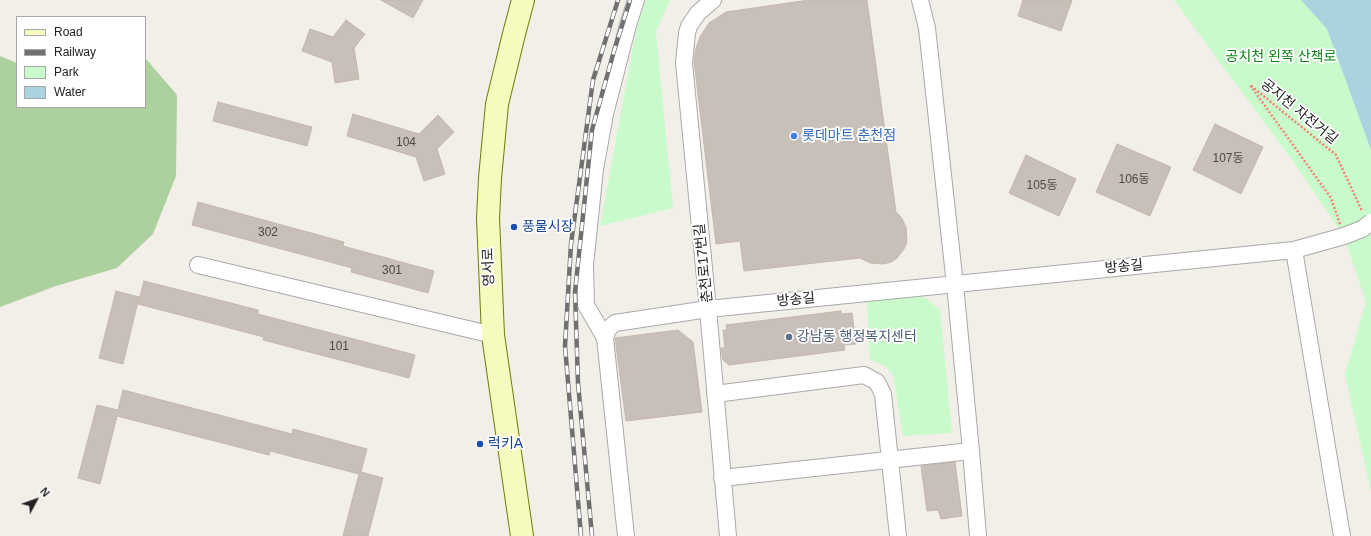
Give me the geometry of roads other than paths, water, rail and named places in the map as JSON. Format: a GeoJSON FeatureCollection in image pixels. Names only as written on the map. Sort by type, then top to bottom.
{"type":"FeatureCollection","features":[{"type":"Feature","properties":{"kind":"street","name":"영서로"},"geometry":{"type":"LineString","coordinates":[[522,536],[493,335],[488,218],[490,172],[497,104],[523,0]]}},
{"type":"Feature","properties":{"kind":"street"},"geometry":{"type":"LineString","coordinates":[[626,536],[605,338],[586,305],[585,264],[595,169],[605,114],[636,0]]}},
{"type":"Feature","properties":{"kind":"street","name":"춘천로17번길"},"geometry":{"type":"LineString","coordinates":[[713,0],[698,13],[689,26],[684,62],[728,536]]}},
{"type":"Feature","properties":{"kind":"street"},"geometry":{"type":"LineString","coordinates":[[920,0],[927,28],[955,285],[972,451],[978,536]]}},
{"type":"Feature","properties":{"kind":"street","name":"방송길"},"geometry":{"type":"LineString","coordinates":[[708,308],[955,285],[1294,250],[1344,236],[1366,222]]}},
{"type":"Feature","properties":{"kind":"street"},"geometry":{"type":"LineString","coordinates":[[1294,250],[1342,536]]}},
{"type":"Feature","properties":{"kind":"street"},"geometry":{"type":"LineString","coordinates":[[198,265],[493,335]]}},
{"type":"Feature","properties":{"kind":"street"},"geometry":{"type":"LineString","coordinates":[[605,338],[608,329],[614,323],[708,308]]}},
{"type":"Feature","properties":{"kind":"street"},"geometry":{"type":"LineString","coordinates":[[715,394],[864,375],[876,382],[883,394],[898,536]]}},
{"type":"Feature","properties":{"kind":"street"},"geometry":{"type":"LineString","coordinates":[[722,478],[972,451]]}},
{"type":"Feature","properties":{"kind":"water"},"geometry":{"type":"Polygon","coordinates":[[[1301,0],[1371,0],[1371,150],[1327,29],[1301,0]]]}},
{"type":"Feature","properties":{"kind":"railway"},"geometry":{"type":"LineString","coordinates":[[581,536],[565,346],[571,244],[593,80],[618,0]]}},
{"type":"Feature","properties":{"kind":"railway"},"geometry":{"type":"LineString","coordinates":[[592,536],[578,383],[575,292],[592,130],[630,0]]}},
{"type":"Feature","properties":{"kind":"place","name":"롯데마트 춘천점"},"geometry":{"type":"Point","coordinates":[794,136]}},
{"type":"Feature","properties":{"kind":"place","name":"풍물시장"},"geometry":{"type":"Point","coordinates":[514,227]}},
{"type":"Feature","properties":{"kind":"place","name":"강남동 행정복지센터"},"geometry":{"type":"Point","coordinates":[789,337]}},
{"type":"Feature","properties":{"kind":"place","name":"럭키A"},"geometry":{"type":"Point","coordinates":[480,444]}},
{"type":"Feature","properties":{"kind":"park label","name":"공치천 왼쪽 산책로"},"geometry":{"type":"Point","coordinates":[1281,57]}}]}
